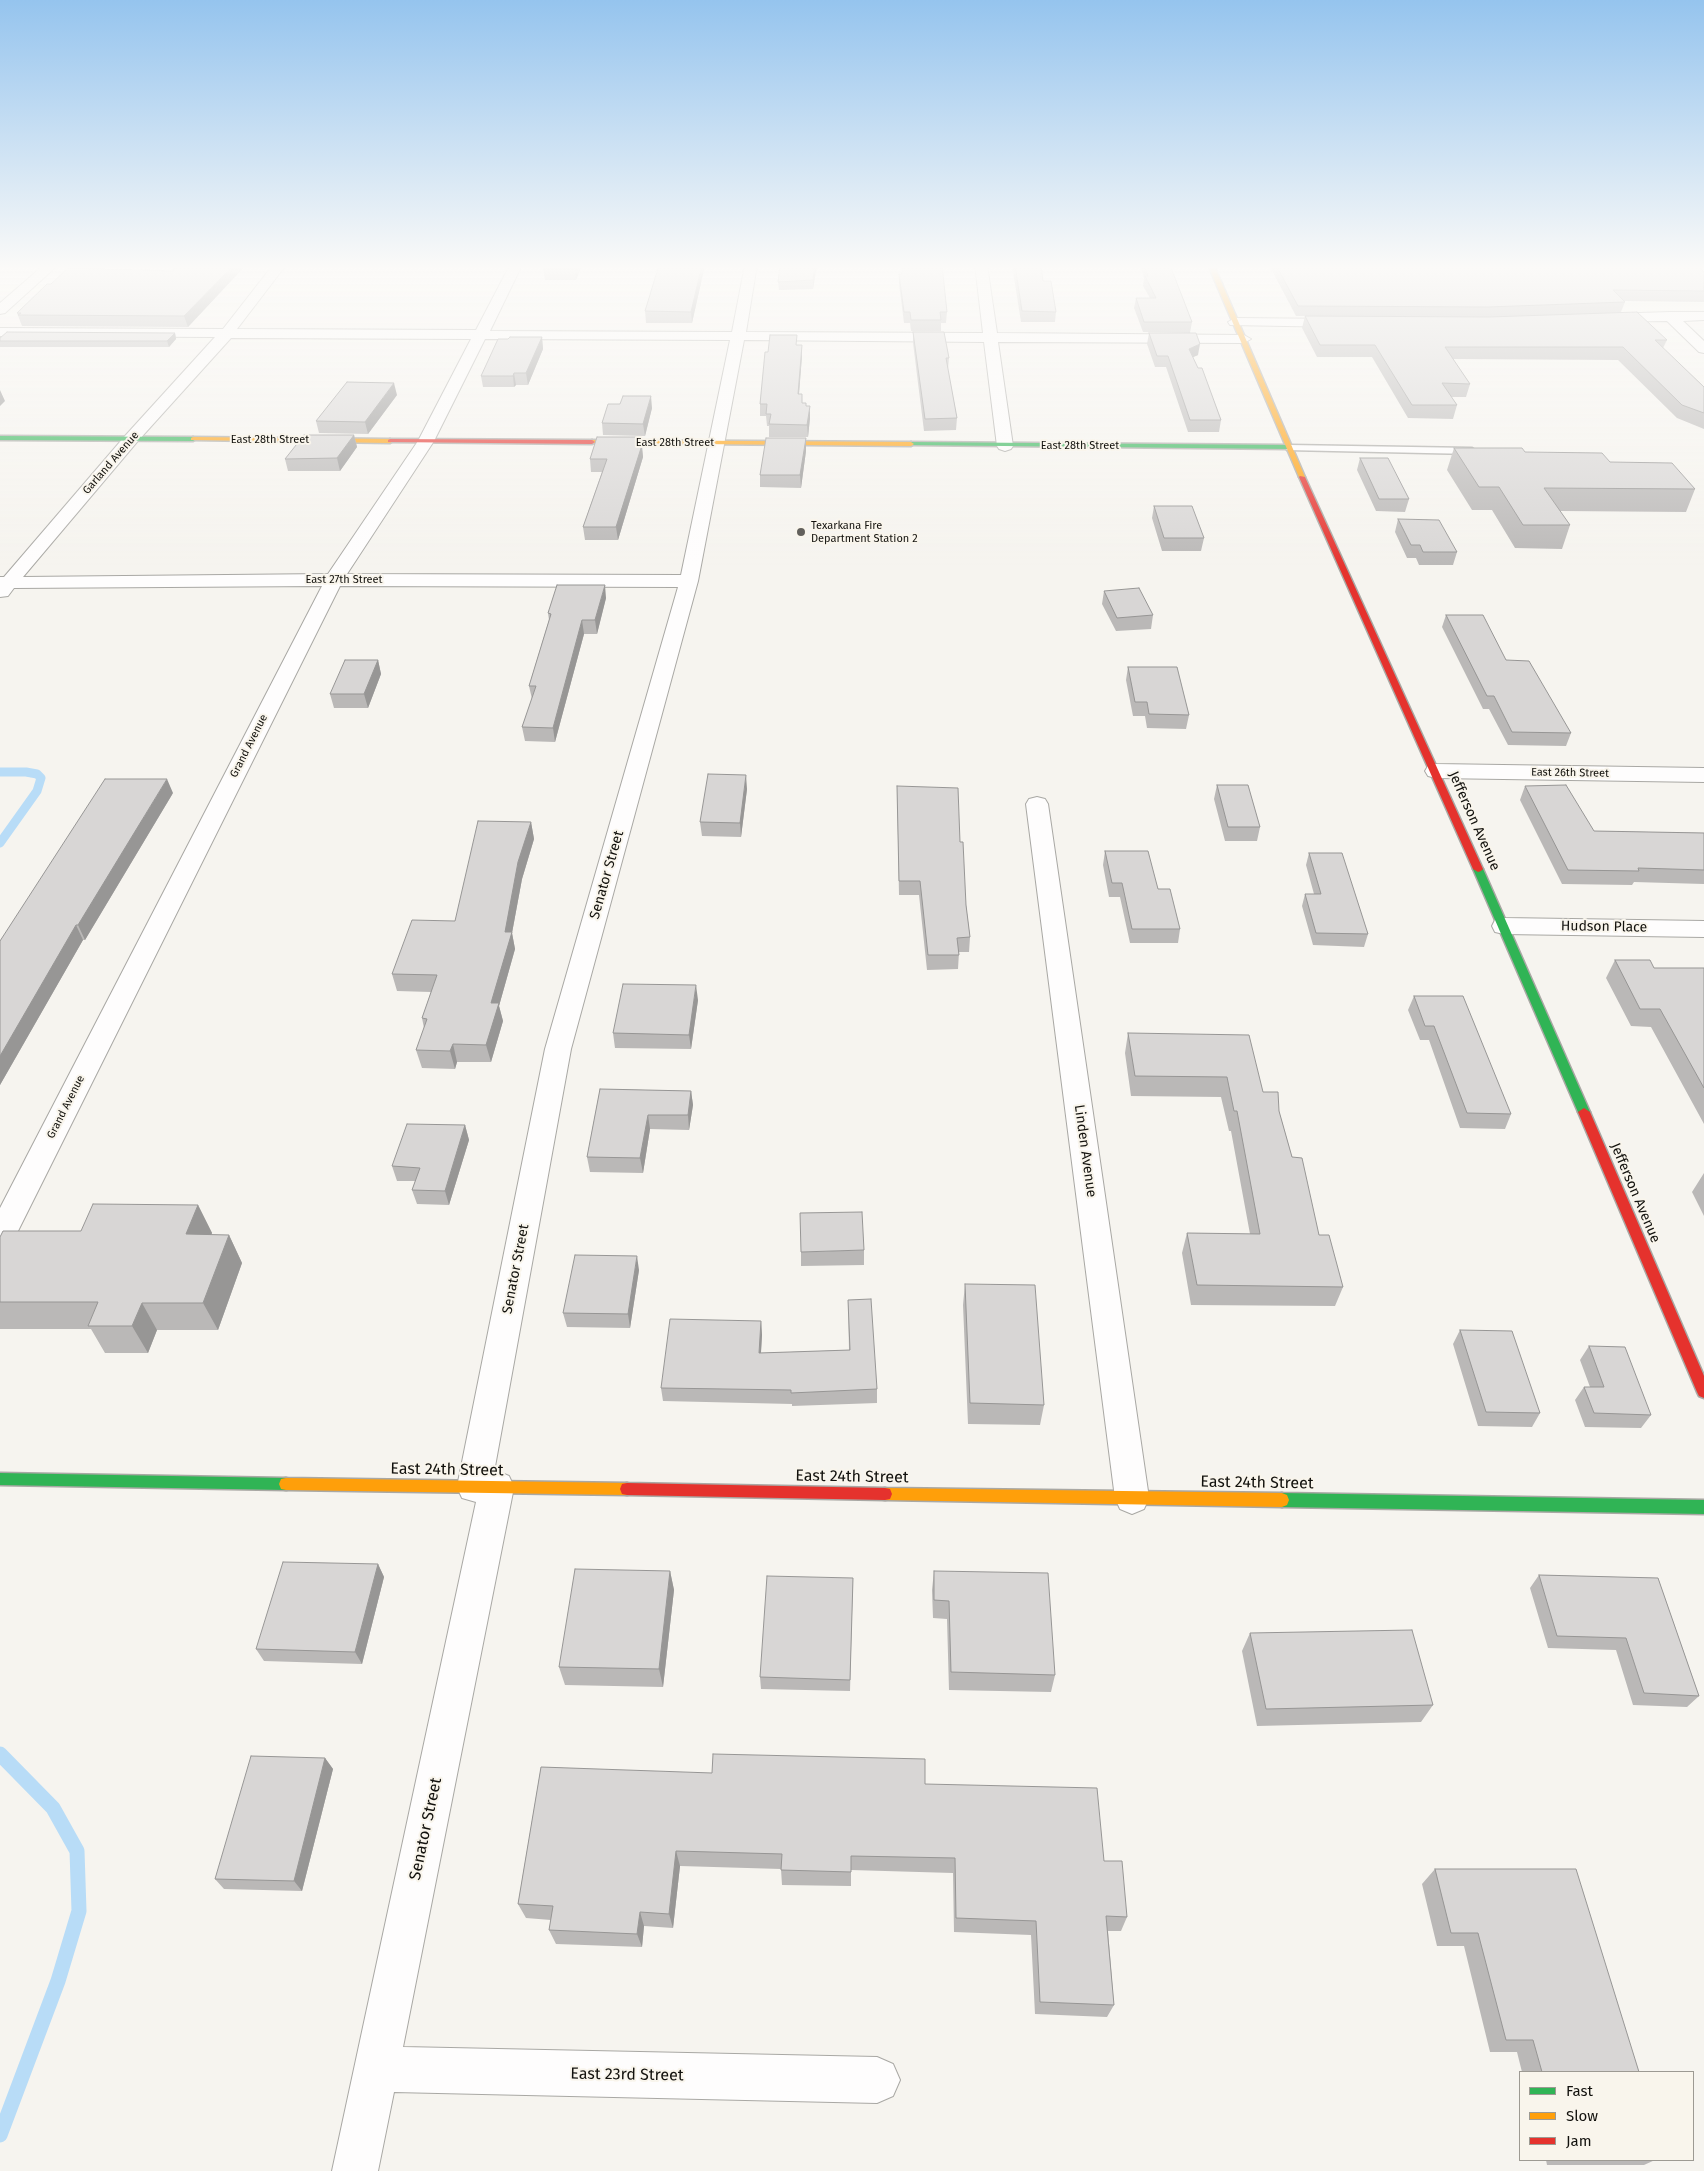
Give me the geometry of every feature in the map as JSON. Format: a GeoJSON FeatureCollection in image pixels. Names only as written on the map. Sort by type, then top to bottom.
{"type":"FeatureCollection","features":[{"type":"Feature","properties":{"kind":"main road","name":"Jefferson Avenue"},"geometry":{"type":"LineString","coordinates":[[1256,366],[1504,926],[1704,1392]]}},
{"type":"Feature","properties":{"kind":"main road","name":"East 28th Street"},"geometry":{"type":"LineString","coordinates":[[0,438],[1290,447]]}},
{"type":"Feature","properties":{"kind":"main road","name":"East 24th Street"},"geometry":{"type":"LineString","coordinates":[[0,1479],[1704,1507]]}},
{"type":"Feature","properties":{"kind":"street","name":"Garland Avenue"},"geometry":{"type":"LineString","coordinates":[[3,586],[197,366]]}},
{"type":"Feature","properties":{"kind":"street","name":"Grand Avenue"},"geometry":{"type":"LineString","coordinates":[[0,1237],[334,580],[426,441],[464,366]]}},
{"type":"Feature","properties":{"kind":"street","name":"Senator Street"},"geometry":{"type":"LineString","coordinates":[[356,2171],[486,1487],[558,1049],[689,581],[718,443],[732,366]]}},
{"type":"Feature","properties":{"kind":"street"},"geometry":{"type":"LineString","coordinates":[[995,366],[1005,446]]}},
{"type":"Feature","properties":{"kind":"street","name":"East 27th Street"},"geometry":{"type":"LineString","coordinates":[[3,586],[334,580],[689,581]]}},
{"type":"Feature","properties":{"kind":"street","name":"East 26th Street"},"geometry":{"type":"LineString","coordinates":[[1436,772],[1704,774]]}},
{"type":"Feature","properties":{"kind":"street","name":"Linden Avenue"},"geometry":{"type":"LineString","coordinates":[[1038,804],[1132,1498]]}},
{"type":"Feature","properties":{"kind":"street","name":"Hudson Place"},"geometry":{"type":"LineString","coordinates":[[1504,926],[1704,928]]}},
{"type":"Feature","properties":{"kind":"street","name":"East 23rd Street"},"geometry":{"type":"LineString","coordinates":[[376,2069],[877,2080]]}},
{"type":"Feature","properties":{"kind":"lane"},"geometry":{"type":"LineString","coordinates":[[1290,447],[1486,451]]}},
{"type":"Feature","properties":{"kind":"building"},"geometry":{"type":"Polygon","coordinates":[[[485,366],[529,366],[526,373],[514,373],[513,376],[481,376],[485,366]]]}},
{"type":"Feature","properties":{"kind":"building"},"geometry":{"type":"Polygon","coordinates":[[[764,366],[800,366],[798,394],[802,394],[802,403],[810,406],[807,425],[769,424],[771,414],[766,414],[767,404],[760,404],[764,366]]]}},
{"type":"Feature","properties":{"kind":"building"},"geometry":{"type":"Polygon","coordinates":[[[918,366],[948,366],[957,418],[925,419],[918,366]]]}},
{"type":"Feature","properties":{"kind":"building"},"geometry":{"type":"Polygon","coordinates":[[[1172,366],[1202,368],[1221,420],[1190,420],[1172,366]]]}},
{"type":"Feature","properties":{"kind":"building"},"geometry":{"type":"Polygon","coordinates":[[[1388,366],[1458,366],[1470,384],[1442,383],[1457,405],[1412,405],[1388,366]]]}},
{"type":"Feature","properties":{"kind":"building"},"geometry":{"type":"Polygon","coordinates":[[[1643,366],[1682,366],[1704,387],[1704,413],[1682,405],[1643,366]]]}},
{"type":"Feature","properties":{"kind":"building"},"geometry":{"type":"Polygon","coordinates":[[[347,382],[394,383],[365,422],[316,421],[347,382]]]}},
{"type":"Feature","properties":{"kind":"building"},"geometry":{"type":"Polygon","coordinates":[[[623,396],[651,396],[643,424],[602,423],[608,404],[620,404],[623,396]]]}},
{"type":"Feature","properties":{"kind":"building"},"geometry":{"type":"Polygon","coordinates":[[[304,435],[354,435],[337,458],[285,459],[304,435]]]}},
{"type":"Feature","properties":{"kind":"building"},"geometry":{"type":"Polygon","coordinates":[[[597,437],[640,437],[638,445],[642,445],[616,527],[583,527],[607,459],[590,459],[597,437]]]}},
{"type":"Feature","properties":{"kind":"building"},"geometry":{"type":"Polygon","coordinates":[[[766,438],[806,438],[800,475],[760,475],[766,438]]]}},
{"type":"Feature","properties":{"kind":"building"},"geometry":{"type":"Polygon","coordinates":[[[1454,448],[1522,448],[1525,452],[1602,453],[1610,462],[1672,463],[1695,489],[1544,488],[1570,525],[1523,525],[1499,487],[1479,487],[1454,448]]]}},
{"type":"Feature","properties":{"kind":"building"},"geometry":{"type":"Polygon","coordinates":[[[1360,458],[1388,458],[1409,499],[1379,499],[1360,458]]]}},
{"type":"Feature","properties":{"kind":"building"},"geometry":{"type":"Polygon","coordinates":[[[1154,506],[1192,506],[1204,538],[1164,538],[1154,506]]]}},
{"type":"Feature","properties":{"kind":"building"},"geometry":{"type":"Polygon","coordinates":[[[1398,519],[1439,520],[1457,552],[1423,552],[1420,545],[1411,545],[1398,519]]]}},
{"type":"Feature","properties":{"kind":"building"},"geometry":{"type":"Polygon","coordinates":[[[557,585],[605,585],[595,620],[582,620],[553,728],[522,727],[536,686],[529,686],[551,614],[548,613],[557,585]]]}},
{"type":"Feature","properties":{"kind":"building"},"geometry":{"type":"Polygon","coordinates":[[[1139,588],[1153,615],[1117,618],[1104,591],[1139,588]]]}},
{"type":"Feature","properties":{"kind":"building"},"geometry":{"type":"Polygon","coordinates":[[[1446,615],[1483,615],[1506,660],[1529,661],[1571,733],[1512,732],[1494,696],[1487,696],[1446,615]]]}},
{"type":"Feature","properties":{"kind":"building"},"geometry":{"type":"Polygon","coordinates":[[[345,660],[378,660],[364,694],[330,694],[345,660]]]}},
{"type":"Feature","properties":{"kind":"building"},"geometry":{"type":"Polygon","coordinates":[[[1128,667],[1177,667],[1189,715],[1149,714],[1147,702],[1135,702],[1128,667]]]}},
{"type":"Feature","properties":{"kind":"building"},"geometry":{"type":"Polygon","coordinates":[[[708,774],[746,775],[740,823],[700,822],[708,774]]]}},
{"type":"Feature","properties":{"kind":"building"},"geometry":{"type":"Polygon","coordinates":[[[105,779],[167,779],[78,925],[76,925],[0,1056],[0,941],[105,779]]]}},
{"type":"Feature","properties":{"kind":"building"},"geometry":{"type":"Polygon","coordinates":[[[1217,785],[1248,785],[1260,827],[1228,827],[1217,785]]]}},
{"type":"Feature","properties":{"kind":"building"},"geometry":{"type":"Polygon","coordinates":[[[1566,785],[1594,831],[1704,833],[1704,870],[1638,868],[1639,871],[1568,870],[1525,786],[1566,785]]]}},
{"type":"Feature","properties":{"kind":"building"},"geometry":{"type":"Polygon","coordinates":[[[897,786],[958,788],[960,842],[963,842],[966,905],[970,937],[957,938],[959,955],[928,955],[920,881],[899,881],[897,786]]]}},
{"type":"Feature","properties":{"kind":"building"},"geometry":{"type":"Polygon","coordinates":[[[478,821],[531,822],[518,862],[505,932],[512,932],[491,1003],[499,1003],[486,1045],[453,1044],[450,1051],[416,1050],[427,1019],[422,1018],[437,975],[392,974],[412,920],[455,921],[478,821]]]}},
{"type":"Feature","properties":{"kind":"building"},"geometry":{"type":"Polygon","coordinates":[[[1105,851],[1148,851],[1158,889],[1170,889],[1180,929],[1132,929],[1122,883],[1112,883],[1105,851]]]}},
{"type":"Feature","properties":{"kind":"building"},"geometry":{"type":"Polygon","coordinates":[[[1309,853],[1342,853],[1368,934],[1316,933],[1305,894],[1321,894],[1309,853]]]}},
{"type":"Feature","properties":{"kind":"building"},"geometry":{"type":"Polygon","coordinates":[[[1615,960],[1650,960],[1654,968],[1704,968],[1704,1088],[1660,1009],[1640,1009],[1615,960]]]}},
{"type":"Feature","properties":{"kind":"building"},"geometry":{"type":"Polygon","coordinates":[[[623,984],[696,985],[689,1035],[613,1033],[623,984]]]}},
{"type":"Feature","properties":{"kind":"building"},"geometry":{"type":"Polygon","coordinates":[[[1414,996],[1463,996],[1511,1114],[1467,1113],[1434,1026],[1425,1026],[1414,996]]]}},
{"type":"Feature","properties":{"kind":"building"},"geometry":{"type":"Polygon","coordinates":[[[1128,1033],[1249,1035],[1263,1092],[1278,1092],[1279,1111],[1292,1157],[1302,1158],[1319,1235],[1329,1235],[1343,1287],[1197,1285],[1187,1233],[1260,1234],[1237,1111],[1234,1111],[1227,1077],[1135,1076],[1128,1033]]]}},
{"type":"Feature","properties":{"kind":"building"},"geometry":{"type":"Polygon","coordinates":[[[600,1089],[691,1091],[688,1115],[648,1115],[640,1158],[587,1157],[600,1089]]]}},
{"type":"Feature","properties":{"kind":"building"},"geometry":{"type":"Polygon","coordinates":[[[407,1124],[465,1125],[445,1191],[412,1190],[420,1168],[392,1166],[407,1124]]]}},
{"type":"Feature","properties":{"kind":"building"},"geometry":{"type":"Polygon","coordinates":[[[93,1204],[198,1205],[186,1234],[229,1235],[203,1303],[142,1303],[132,1326],[88,1326],[98,1302],[0,1302],[0,1237],[3,1231],[81,1231],[93,1204]]]}},
{"type":"Feature","properties":{"kind":"building"},"geometry":{"type":"Polygon","coordinates":[[[862,1212],[864,1250],[801,1252],[800,1213],[862,1212]]]}},
{"type":"Feature","properties":{"kind":"building"},"geometry":{"type":"Polygon","coordinates":[[[575,1255],[637,1256],[628,1314],[563,1313],[575,1255]]]}},
{"type":"Feature","properties":{"kind":"building"},"geometry":{"type":"Polygon","coordinates":[[[965,1284],[1035,1285],[1044,1405],[970,1403],[965,1284]]]}},
{"type":"Feature","properties":{"kind":"building"},"geometry":{"type":"Polygon","coordinates":[[[871,1299],[877,1389],[791,1393],[791,1390],[661,1388],[670,1319],[761,1321],[759,1353],[850,1350],[848,1300],[871,1299]]]}},
{"type":"Feature","properties":{"kind":"building"},"geometry":{"type":"Polygon","coordinates":[[[1460,1330],[1512,1331],[1540,1413],[1486,1412],[1460,1330]]]}},
{"type":"Feature","properties":{"kind":"building"},"geometry":{"type":"Polygon","coordinates":[[[1589,1346],[1625,1347],[1651,1415],[1594,1413],[1584,1387],[1604,1387],[1589,1346]]]}},
{"type":"Feature","properties":{"kind":"building"},"geometry":{"type":"Polygon","coordinates":[[[283,1562],[378,1564],[355,1652],[256,1649],[283,1562]]]}},
{"type":"Feature","properties":{"kind":"building"},"geometry":{"type":"Polygon","coordinates":[[[575,1569],[670,1571],[659,1669],[559,1667],[575,1569]]]}},
{"type":"Feature","properties":{"kind":"building"},"geometry":{"type":"Polygon","coordinates":[[[934,1571],[1048,1573],[1055,1675],[951,1672],[949,1601],[934,1600],[934,1571]]]}},
{"type":"Feature","properties":{"kind":"building"},"geometry":{"type":"Polygon","coordinates":[[[1539,1575],[1658,1578],[1699,1696],[1644,1693],[1626,1638],[1557,1636],[1539,1575]]]}},
{"type":"Feature","properties":{"kind":"building"},"geometry":{"type":"Polygon","coordinates":[[[767,1576],[853,1578],[850,1680],[760,1677],[767,1576]]]}},
{"type":"Feature","properties":{"kind":"building"},"geometry":{"type":"Polygon","coordinates":[[[1412,1630],[1433,1705],[1266,1709],[1250,1633],[1412,1630]]]}},
{"type":"Feature","properties":{"kind":"building"},"geometry":{"type":"Polygon","coordinates":[[[713,1754],[925,1759],[925,1784],[1097,1788],[1104,1861],[1122,1861],[1127,1917],[1106,1916],[1114,2005],[1040,2002],[1036,1921],[956,1918],[955,1858],[851,1856],[851,1872],[781,1870],[782,1854],[676,1851],[669,1914],[640,1912],[637,1934],[549,1930],[553,1906],[518,1904],[541,1767],[712,1773],[713,1754]]]}},
{"type":"Feature","properties":{"kind":"building"},"geometry":{"type":"Polygon","coordinates":[[[251,1756],[325,1758],[294,1881],[215,1879],[251,1756]]]}},
{"type":"Feature","properties":{"kind":"building"},"geometry":{"type":"Polygon","coordinates":[[[1435,1869],[1576,1869],[1639,2071],[1542,2071],[1533,2040],[1506,2040],[1478,1933],[1451,1933],[1435,1869]]]}},
{"type":"Feature","properties":{"kind":"waterway"},"geometry":{"type":"LineString","coordinates":[[0,772],[26,772],[37,774],[41,778],[37,791],[0,843]]}},
{"type":"Feature","properties":{"kind":"waterway"},"geometry":{"type":"LineString","coordinates":[[0,1754],[53,1808],[77,1851],[79,1911],[58,1981],[0,2135]]}},
{"type":"Feature","properties":{"kind":"traffic: fast"},"geometry":{"type":"LineString","coordinates":[[0,438],[193,439]]}},
{"type":"Feature","properties":{"kind":"traffic: fast"},"geometry":{"type":"LineString","coordinates":[[911,444],[1289,447]]}},
{"type":"Feature","properties":{"kind":"traffic: fast"},"geometry":{"type":"LineString","coordinates":[[1478,869],[1584,1112]]}},
{"type":"Feature","properties":{"kind":"traffic: fast"},"geometry":{"type":"LineString","coordinates":[[0,1479],[286,1484]]}},
{"type":"Feature","properties":{"kind":"traffic: fast"},"geometry":{"type":"LineString","coordinates":[[1282,1500],[1704,1507]]}},
{"type":"Feature","properties":{"kind":"traffic: slow"},"geometry":{"type":"LineString","coordinates":[[1254,366],[1302,477]]}},
{"type":"Feature","properties":{"kind":"traffic: slow"},"geometry":{"type":"LineString","coordinates":[[193,439],[390,441]]}},
{"type":"Feature","properties":{"kind":"traffic: slow"},"geometry":{"type":"LineString","coordinates":[[592,442],[911,444]]}},
{"type":"Feature","properties":{"kind":"traffic: slow"},"geometry":{"type":"LineString","coordinates":[[286,1484],[627,1489]]}},
{"type":"Feature","properties":{"kind":"traffic: slow"},"geometry":{"type":"LineString","coordinates":[[885,1494],[1282,1500]]}},
{"type":"Feature","properties":{"kind":"traffic: jam"},"geometry":{"type":"LineString","coordinates":[[390,441],[592,442]]}},
{"type":"Feature","properties":{"kind":"traffic: jam"},"geometry":{"type":"LineString","coordinates":[[1302,477],[1478,869]]}},
{"type":"Feature","properties":{"kind":"traffic: jam"},"geometry":{"type":"LineString","coordinates":[[1584,1112],[1704,1392]]}},
{"type":"Feature","properties":{"kind":"traffic: jam"},"geometry":{"type":"LineString","coordinates":[[627,1489],[885,1494]]}},
{"type":"Feature","properties":{"kind":"place","name":"Texarkana Fire Department Station 2"},"geometry":{"type":"Point","coordinates":[801,532]}}]}
